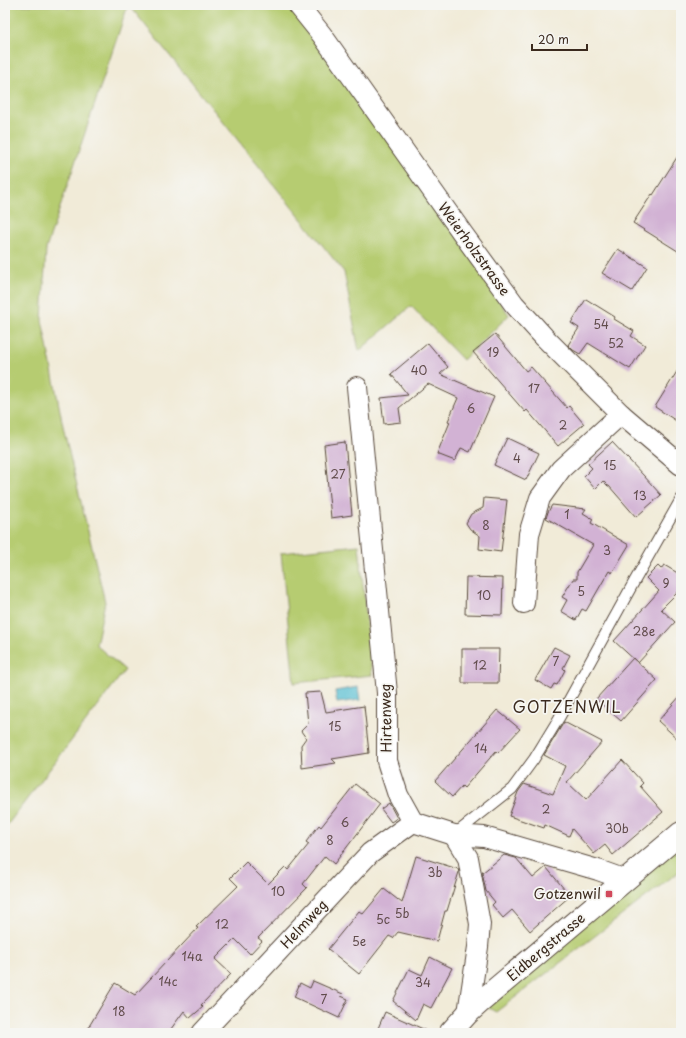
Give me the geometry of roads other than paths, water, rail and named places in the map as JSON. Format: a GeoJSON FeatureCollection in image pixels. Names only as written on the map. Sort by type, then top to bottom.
{"type":"FeatureCollection","features":[{"type":"Feature","properties":{"kind":"street","name":"Weierholzstrasse"},"geometry":{"type":"LineString","coordinates":[[298,5],[322,35],[514,304],[544,337],[621,414],[681,465]]}},
{"type":"Feature","properties":{"kind":"street","name":"Hirtenweg"},"geometry":{"type":"LineString","coordinates":[[357,388],[387,693],[387,761],[398,795],[413,822]]}},
{"type":"Feature","properties":{"kind":"street"},"geometry":{"type":"LineString","coordinates":[[524,603],[529,534],[540,498],[561,469],[621,414]]}},
{"type":"Feature","properties":{"kind":"street"},"geometry":{"type":"LineString","coordinates":[[413,822],[454,835],[484,837],[598,870],[626,880]]}},
{"type":"Feature","properties":{"kind":"street","name":"Helmweg"},"geometry":{"type":"LineString","coordinates":[[202,1033],[370,853],[413,822]]}},
{"type":"Feature","properties":{"kind":"street","name":"Eidbergstrasse"},"geometry":{"type":"LineString","coordinates":[[450,1033],[468,1013],[681,834]]}},
{"type":"Feature","properties":{"kind":"street"},"geometry":{"type":"LineString","coordinates":[[454,835],[468,858],[480,924],[468,1013]]}},
{"type":"Feature","properties":{"kind":"lane"},"geometry":{"type":"LineString","coordinates":[[454,835],[512,789],[534,759],[559,718],[681,499]]}},
{"type":"Feature","properties":{"kind":"water"},"geometry":{"type":"Polygon","coordinates":[[[358,687],[360,700],[337,703],[335,691],[358,687]]]}},
{"type":"Feature","properties":{"kind":"place","name":"Gotzenwil"},"geometry":{"type":"Point","coordinates":[609,894]}},
{"type":"Feature","properties":{"kind":"district","name":"GOTZENWIL"},"geometry":{"type":"Point","coordinates":[567,707]}}]}
